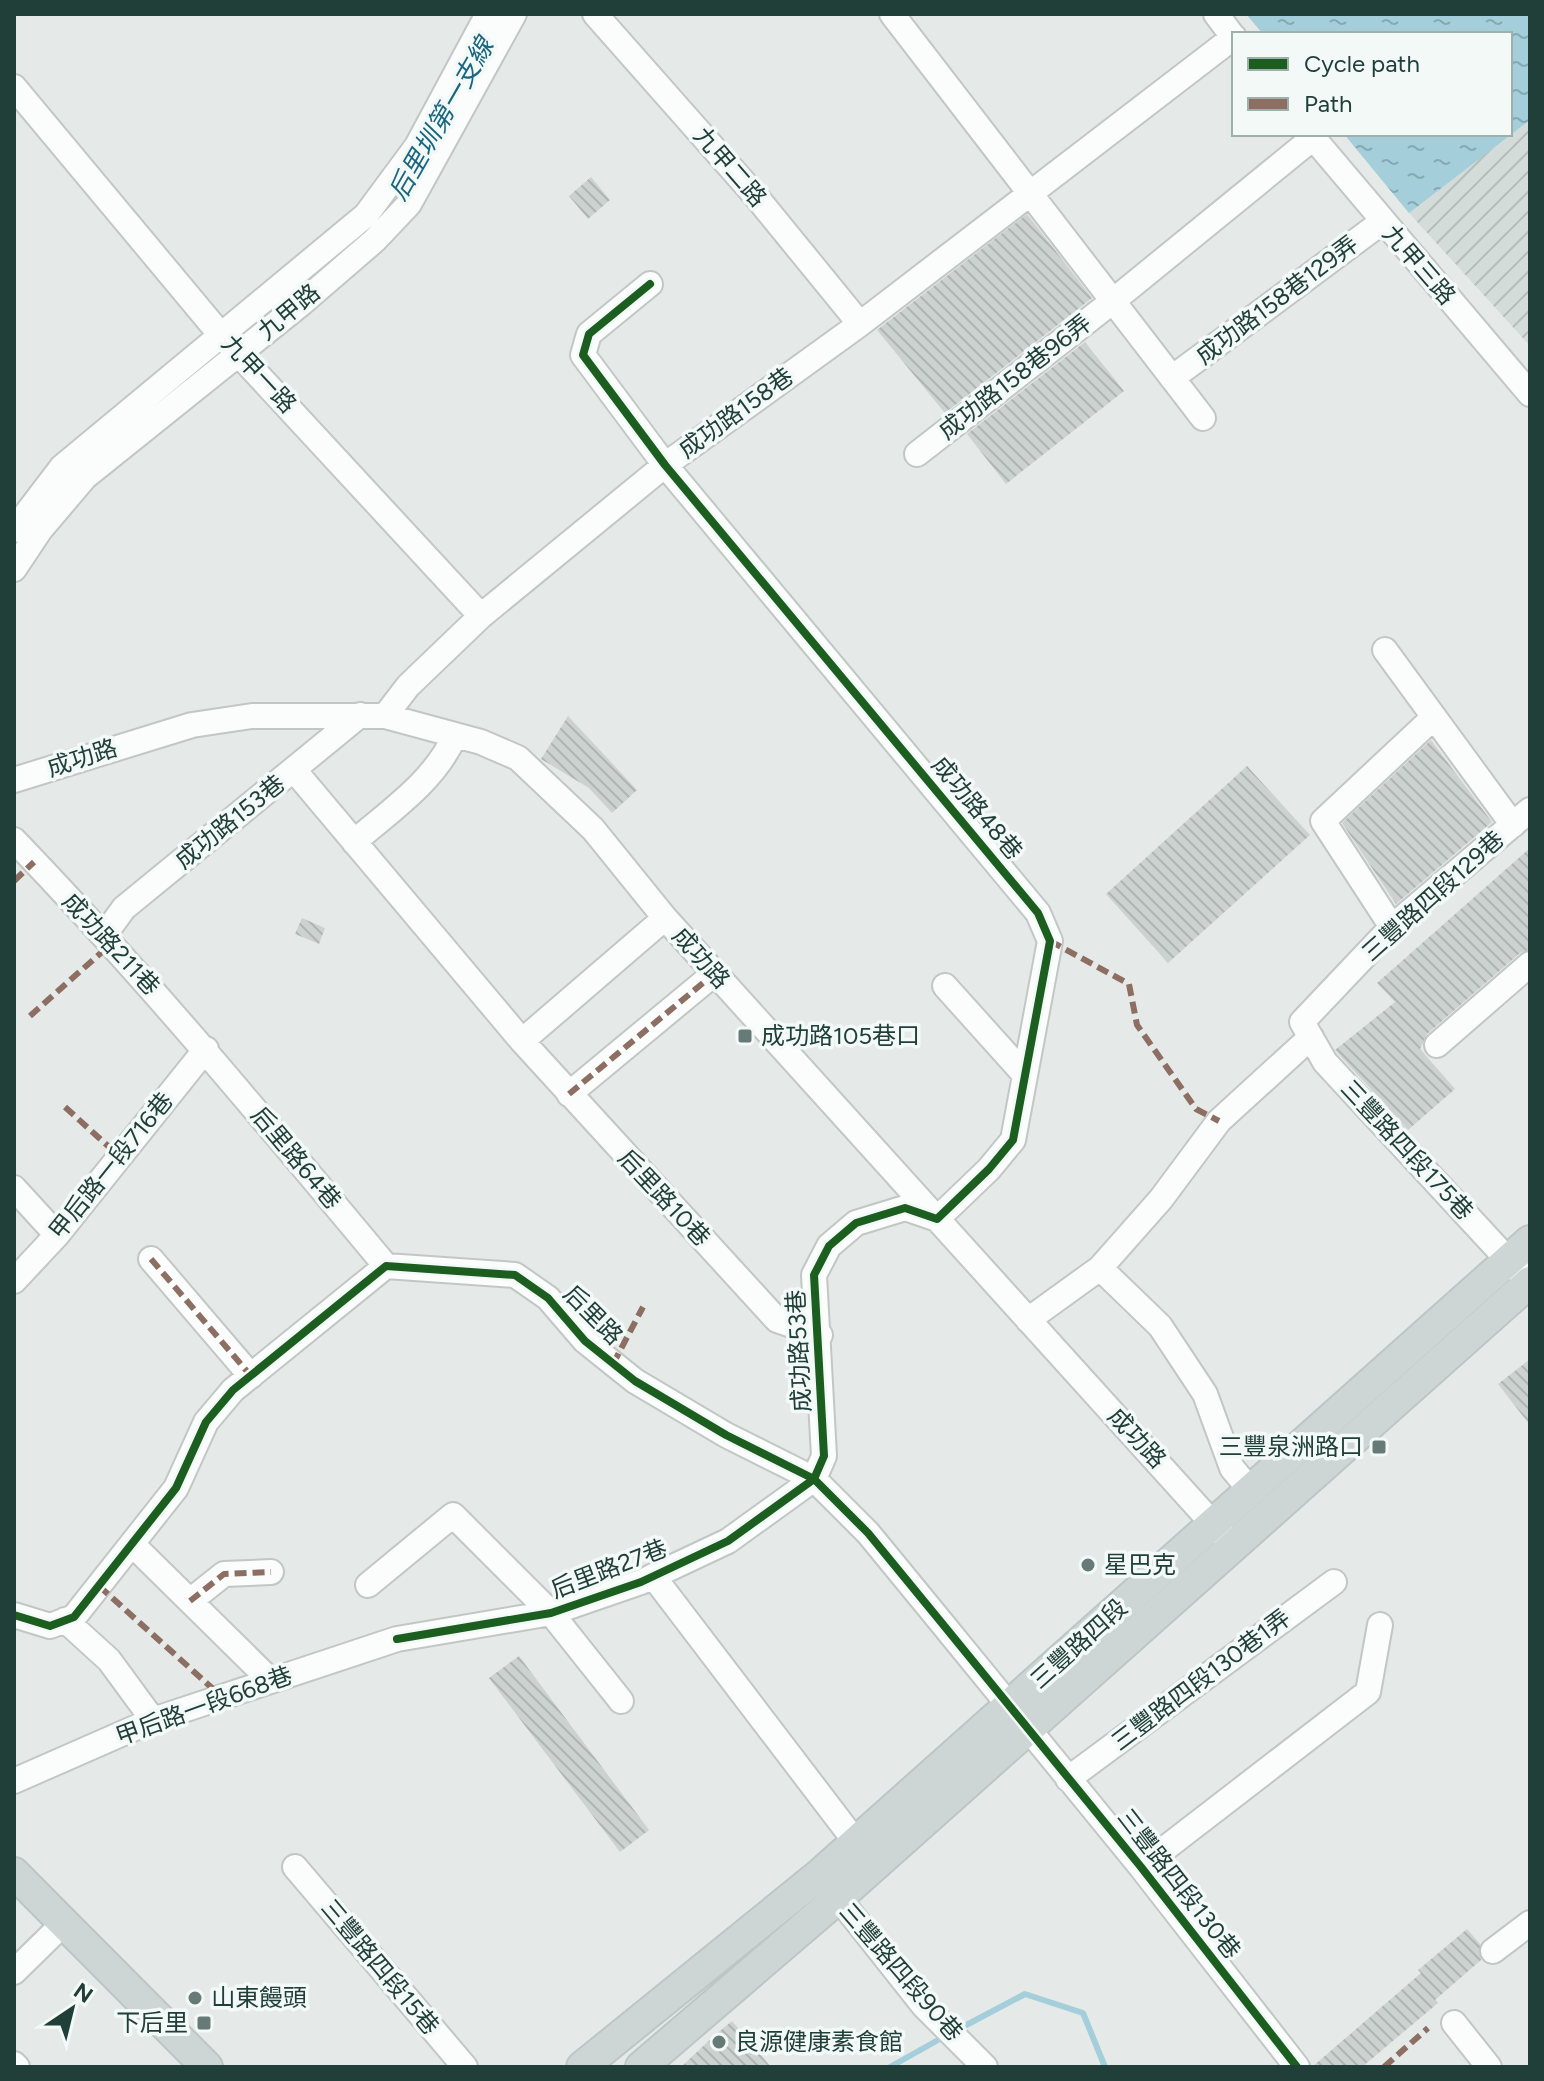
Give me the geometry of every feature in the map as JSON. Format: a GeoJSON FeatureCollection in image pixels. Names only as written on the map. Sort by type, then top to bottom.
{"type":"FeatureCollection","features":[{"type":"Feature","properties":{"kind":"main road","name":"三豐路四段"},"geometry":{"type":"LineString","coordinates":[[1223,1534],[1251,1491],[1519,1250]]}},
{"type":"Feature","properties":{"kind":"main road","name":"三豐路四段"},"geometry":{"type":"LineString","coordinates":[[641,2067],[829,1887],[1223,1534],[1530,1284]]}},
{"type":"Feature","properties":{"kind":"main road","name":"三豐路四段"},"geometry":{"type":"LineString","coordinates":[[582,2067],[829,1887],[855,1841],[1017,1718]]}},
{"type":"Feature","properties":{"kind":"main road"},"geometry":{"type":"LineString","coordinates":[[14,1873],[207,2067]]}},
{"type":"Feature","properties":{"kind":"street","name":"九甲路"},"geometry":{"type":"LineString","coordinates":[[14,569],[40,530],[85,477],[110,441],[220,334],[366,215],[417,146],[488,14]]}},
{"type":"Feature","properties":{"kind":"street","name":"九甲路"},"geometry":{"type":"LineString","coordinates":[[14,530],[62,467],[110,441],[240,353],[375,240],[409,204],[514,14]]}},
{"type":"Feature","properties":{"kind":"street","name":"九甲二路"},"geometry":{"type":"LineString","coordinates":[[595,14],[754,194],[860,324]]}},
{"type":"Feature","properties":{"kind":"street"},"geometry":{"type":"LineString","coordinates":[[892,14],[1203,418]]}},
{"type":"Feature","properties":{"kind":"street"},"geometry":{"type":"LineString","coordinates":[[1216,14],[1232,35]]}},
{"type":"Feature","properties":{"kind":"street","name":"成功路158巷"},"geometry":{"type":"LineString","coordinates":[[385,716],[408,686],[481,616],[665,465],[860,324],[1232,40]]}},
{"type":"Feature","properties":{"kind":"street","name":"九甲一路"},"geometry":{"type":"LineString","coordinates":[[14,87],[220,334],[481,616]]}},
{"type":"Feature","properties":{"kind":"street","name":"九甲三路"},"geometry":{"type":"LineString","coordinates":[[1311,136],[1530,394]]}},
{"type":"Feature","properties":{"kind":"street","name":"成功路158巷96弄"},"geometry":{"type":"LineString","coordinates":[[917,454],[1113,301],[1311,136]]}},
{"type":"Feature","properties":{"kind":"street","name":"成功路158巷129弄"},"geometry":{"type":"LineString","coordinates":[[1172,378],[1382,222]]}},
{"type":"Feature","properties":{"kind":"street","name":"成功路48巷"},"geometry":{"type":"LineString","coordinates":[[650,284],[589,334],[583,355],[665,465],[1038,913],[1050,941],[1013,1140],[989,1169],[937,1219]]}},
{"type":"Feature","properties":{"kind":"street"},"geometry":{"type":"LineString","coordinates":[[1385,650],[1433,718],[1522,818]]}},
{"type":"Feature","properties":{"kind":"street","name":"成功路153巷"},"geometry":{"type":"LineString","coordinates":[[105,934],[124,908],[360,715]]}},
{"type":"Feature","properties":{"kind":"street","name":"成功路"},"geometry":{"type":"LineString","coordinates":[[14,780],[192,725],[252,716],[385,716],[455,735],[518,758],[593,829],[665,918],[1223,1534]]}},
{"type":"Feature","properties":{"kind":"street"},"geometry":{"type":"LineString","coordinates":[[1392,927],[1323,821],[1433,718]]}},
{"type":"Feature","properties":{"kind":"street"},"geometry":{"type":"LineString","coordinates":[[354,842],[425,780],[445,757],[455,735]]}},
{"type":"Feature","properties":{"kind":"street","name":"后里路10巷"},"geometry":{"type":"LineString","coordinates":[[294,770],[522,1041],[777,1320],[820,1335]]}},
{"type":"Feature","properties":{"kind":"street","name":"三豐路四段129巷"},"geometry":{"type":"LineString","coordinates":[[1311,1037],[1302,1022],[1392,927],[1522,818]]}},
{"type":"Feature","properties":{"kind":"street","name":"成功路211巷"},"geometry":{"type":"LineString","coordinates":[[14,840],[105,934],[206,1049]]}},
{"type":"Feature","properties":{"kind":"street"},"geometry":{"type":"LineString","coordinates":[[522,1041],[665,918]]}},
{"type":"Feature","properties":{"kind":"street"},"geometry":{"type":"LineString","coordinates":[[1437,1045],[1530,964]]}},
{"type":"Feature","properties":{"kind":"street"},"geometry":{"type":"LineString","coordinates":[[569,1094],[715,973]]}},
{"type":"Feature","properties":{"kind":"street"},"geometry":{"type":"LineString","coordinates":[[945,986],[1025,1075]]}},
{"type":"Feature","properties":{"kind":"street"},"geometry":{"type":"LineString","coordinates":[[1028,1320],[1100,1268],[1161,1199],[1219,1121],[1311,1037]]}},
{"type":"Feature","properties":{"kind":"street","name":"三豐路四段175巷"},"geometry":{"type":"LineString","coordinates":[[1311,1037],[1325,1062],[1519,1250],[1530,1284]]}},
{"type":"Feature","properties":{"kind":"street","name":"甲后路一段716巷"},"geometry":{"type":"LineString","coordinates":[[14,1281],[23,1256],[57,1235],[206,1049]]}},
{"type":"Feature","properties":{"kind":"street","name":"后里路64巷"},"geometry":{"type":"LineString","coordinates":[[206,1049],[386,1266]]}},
{"type":"Feature","properties":{"kind":"street"},"geometry":{"type":"LineString","coordinates":[[14,1188],[57,1235]]}},
{"type":"Feature","properties":{"kind":"street","name":"成功路53巷"},"geometry":{"type":"LineString","coordinates":[[814,1479],[824,1456],[820,1335],[814,1275],[829,1246],[856,1223],[905,1208],[937,1219]]}},
{"type":"Feature","properties":{"kind":"street"},"geometry":{"type":"LineString","coordinates":[[151,1259],[251,1376]]}},
{"type":"Feature","properties":{"kind":"street"},"geometry":{"type":"LineString","coordinates":[[14,1615],[50,1626],[74,1617],[176,1488],[206,1422],[233,1390],[386,1266]]}},
{"type":"Feature","properties":{"kind":"street","name":"后里路"},"geometry":{"type":"LineString","coordinates":[[386,1266],[515,1275],[548,1298],[585,1341],[635,1381],[726,1435],[814,1479],[868,1533],[1017,1718]]}},
{"type":"Feature","properties":{"kind":"street"},"geometry":{"type":"LineString","coordinates":[[1100,1268],[1167,1337],[1205,1394],[1232,1468],[1251,1491]]}},
{"type":"Feature","properties":{"kind":"street","name":"后里路27巷"},"geometry":{"type":"LineString","coordinates":[[397,1639],[551,1613],[653,1576],[728,1541],[814,1479]]}},
{"type":"Feature","properties":{"kind":"street"},"geometry":{"type":"LineString","coordinates":[[368,1585],[453,1515],[551,1613],[621,1701]]}},
{"type":"Feature","properties":{"kind":"street"},"geometry":{"type":"LineString","coordinates":[[132,1544],[271,1681]]}},
{"type":"Feature","properties":{"kind":"street"},"geometry":{"type":"LineString","coordinates":[[190,1601],[224,1574],[271,1572]]}},
{"type":"Feature","properties":{"kind":"street"},"geometry":{"type":"LineString","coordinates":[[653,1576],[855,1841]]}},
{"type":"Feature","properties":{"kind":"street","name":"三豐路四段130巷1弄"},"geometry":{"type":"LineString","coordinates":[[1068,1779],[1334,1582]]}},
{"type":"Feature","properties":{"kind":"street"},"geometry":{"type":"LineString","coordinates":[[65,1620],[109,1660],[153,1720]]}},
{"type":"Feature","properties":{"kind":"street"},"geometry":{"type":"LineString","coordinates":[[1141,1867],[1368,1692],[1380,1625]]}},
{"type":"Feature","properties":{"kind":"street","name":"甲后路一段668巷"},"geometry":{"type":"LineString","coordinates":[[14,1781],[153,1720],[397,1639]]}},
{"type":"Feature","properties":{"kind":"street","name":"三豐路四段130巷"},"geometry":{"type":"LineString","coordinates":[[1017,1718],[1141,1867],[1297,2067]]}},
{"type":"Feature","properties":{"kind":"street","name":"三豐路四段15巷"},"geometry":{"type":"LineString","coordinates":[[295,1867],[465,2067]]}},
{"type":"Feature","properties":{"kind":"street","name":"三豐路四段90巷"},"geometry":{"type":"LineString","coordinates":[[829,1887],[924,2006],[985,2067]]}},
{"type":"Feature","properties":{"kind":"street"},"geometry":{"type":"LineString","coordinates":[[14,1972],[64,1923]]}},
{"type":"Feature","properties":{"kind":"street"},"geometry":{"type":"LineString","coordinates":[[1493,1951],[1530,1923]]}},
{"type":"Feature","properties":{"kind":"street"},"geometry":{"type":"LineString","coordinates":[[1454,2023],[1489,2067]]}},
{"type":"Feature","properties":{"kind":"shaded area"},"geometry":{"type":"Polygon","coordinates":[[[1246,14],[1530,14],[1530,346],[1409,213],[1346,136],[1512,136],[1512,32],[1261,32],[1246,14]]]}},
{"type":"Feature","properties":{"kind":"water"},"geometry":{"type":"Polygon","coordinates":[[[1246,14],[1530,14],[1530,120],[1512,134],[1512,32],[1261,32],[1246,14]]]}},
{"type":"Feature","properties":{"kind":"water"},"geometry":{"type":"Polygon","coordinates":[[[1346,136],[1509,136],[1409,213],[1346,136]]]}},
{"type":"Feature","properties":{"kind":"building"},"geometry":{"type":"Polygon","coordinates":[[[591,177],[610,200],[588,219],[569,196],[591,177]]]}},
{"type":"Feature","properties":{"kind":"building"},"geometry":{"type":"Polygon","coordinates":[[[1027,214],[1092,298],[945,413],[877,330],[1027,214]]]}},
{"type":"Feature","properties":{"kind":"building"},"geometry":{"type":"Polygon","coordinates":[[[1085,342],[1124,391],[1006,484],[967,434],[1085,342]]]}},
{"type":"Feature","properties":{"kind":"building"},"geometry":{"type":"Polygon","coordinates":[[[568,716],[637,790],[612,813],[589,788],[541,759],[568,716]]]}},
{"type":"Feature","properties":{"kind":"building"},"geometry":{"type":"Polygon","coordinates":[[[1431,740],[1492,822],[1396,904],[1342,823],[1431,740]]]}},
{"type":"Feature","properties":{"kind":"building"},"geometry":{"type":"Polygon","coordinates":[[[1247,766],[1310,835],[1168,963],[1106,894],[1247,766]]]}},
{"type":"Feature","properties":{"kind":"building"},"geometry":{"type":"Polygon","coordinates":[[[1530,848],[1530,949],[1520,953],[1427,1034],[1420,1049],[1455,1089],[1408,1130],[1335,1050],[1395,1002],[1377,983],[1530,848]]]}},
{"type":"Feature","properties":{"kind":"building"},"geometry":{"type":"Polygon","coordinates":[[[302,918],[325,928],[319,944],[295,934],[302,918]]]}},
{"type":"Feature","properties":{"kind":"building"},"geometry":{"type":"Polygon","coordinates":[[[1530,1359],[1530,1425],[1498,1384],[1530,1359]]]}},
{"type":"Feature","properties":{"kind":"building"},"geometry":{"type":"Polygon","coordinates":[[[519,1656],[649,1830],[620,1852],[489,1678],[519,1656]]]}},
{"type":"Feature","properties":{"kind":"building"},"geometry":{"type":"Polygon","coordinates":[[[1467,1929],[1480,1944],[1481,1960],[1435,2000],[1438,2003],[1362,2067],[1312,2067],[1421,1973],[1418,1970],[1467,1929]]]}},
{"type":"Feature","properties":{"kind":"building"},"geometry":{"type":"Polygon","coordinates":[[[732,2021],[771,2067],[681,2067],[715,2035],[732,2021]]]}},
{"type":"Feature","properties":{"kind":"waterway","name":"后里圳第一支線"},"geometry":{"type":"LineString","coordinates":[[266,315],[347,249]]}},
{"type":"Feature","properties":{"kind":"waterway","name":"后里圳第一支線"},"geometry":{"type":"LineString","coordinates":[[169,394],[209,362]]}},
{"type":"Feature","properties":{"kind":"waterway"},"geometry":{"type":"LineString","coordinates":[[957,2030],[1025,1994],[1083,2013],[1105,2067]]}},
{"type":"Feature","properties":{"kind":"waterway"},"geometry":{"type":"LineString","coordinates":[[890,2067],[947,2035]]}},
{"type":"Feature","properties":{"kind":"marked path"},"geometry":{"type":"LineString","coordinates":[[14,881],[34,862]]}},
{"type":"Feature","properties":{"kind":"marked path"},"geometry":{"type":"LineString","coordinates":[[1050,941],[1129,984],[1137,1025],[1196,1109],[1219,1121]]}},
{"type":"Feature","properties":{"kind":"marked path"},"geometry":{"type":"LineString","coordinates":[[30,1016],[112,943]]}},
{"type":"Feature","properties":{"kind":"marked path"},"geometry":{"type":"LineString","coordinates":[[569,1094],[715,973]]}},
{"type":"Feature","properties":{"kind":"marked path"},"geometry":{"type":"LineString","coordinates":[[65,1107],[120,1157]]}},
{"type":"Feature","properties":{"kind":"marked path"},"geometry":{"type":"LineString","coordinates":[[151,1259],[251,1376]]}},
{"type":"Feature","properties":{"kind":"marked path"},"geometry":{"type":"LineString","coordinates":[[613,1364],[643,1307]]}},
{"type":"Feature","properties":{"kind":"marked path"},"geometry":{"type":"LineString","coordinates":[[190,1601],[224,1574],[271,1572]]}},
{"type":"Feature","properties":{"kind":"marked path"},"geometry":{"type":"LineString","coordinates":[[99,1586],[222,1697]]}},
{"type":"Feature","properties":{"kind":"marked path"},"geometry":{"type":"LineString","coordinates":[[1384,2067],[1428,2028]]}},
{"type":"Feature","properties":{"kind":"cycle path"},"geometry":{"type":"LineString","coordinates":[[397,1639],[551,1613],[641,1582],[728,1541],[814,1479],[824,1456],[814,1275],[829,1246],[856,1223],[905,1208],[937,1219],[989,1169],[1013,1140],[1050,941],[1038,913],[665,465],[583,355],[589,334],[650,284]]}},
{"type":"Feature","properties":{"kind":"cycle path"},"geometry":{"type":"LineString","coordinates":[[14,1615],[50,1626],[74,1617],[176,1488],[206,1422],[233,1390],[386,1266],[515,1275],[548,1298],[585,1341],[635,1381],[726,1435],[814,1479],[868,1533],[1141,1867],[1297,2067]]}},
{"type":"Feature","properties":{"kind":"place","name":"成功路105巷口"},"geometry":{"type":"Point","coordinates":[745,1036]}},
{"type":"Feature","properties":{"kind":"place","name":"三豐泉洲路口"},"geometry":{"type":"Point","coordinates":[1379,1447]}},
{"type":"Feature","properties":{"kind":"place","name":"星巴克"},"geometry":{"type":"Point","coordinates":[1088,1565]}},
{"type":"Feature","properties":{"kind":"place","name":"山東饅頭"},"geometry":{"type":"Point","coordinates":[195,1998]}},
{"type":"Feature","properties":{"kind":"place","name":"下后里"},"geometry":{"type":"Point","coordinates":[204,2023]}},
{"type":"Feature","properties":{"kind":"place","name":"良源健康素食館"},"geometry":{"type":"Point","coordinates":[719,2042]}}]}
